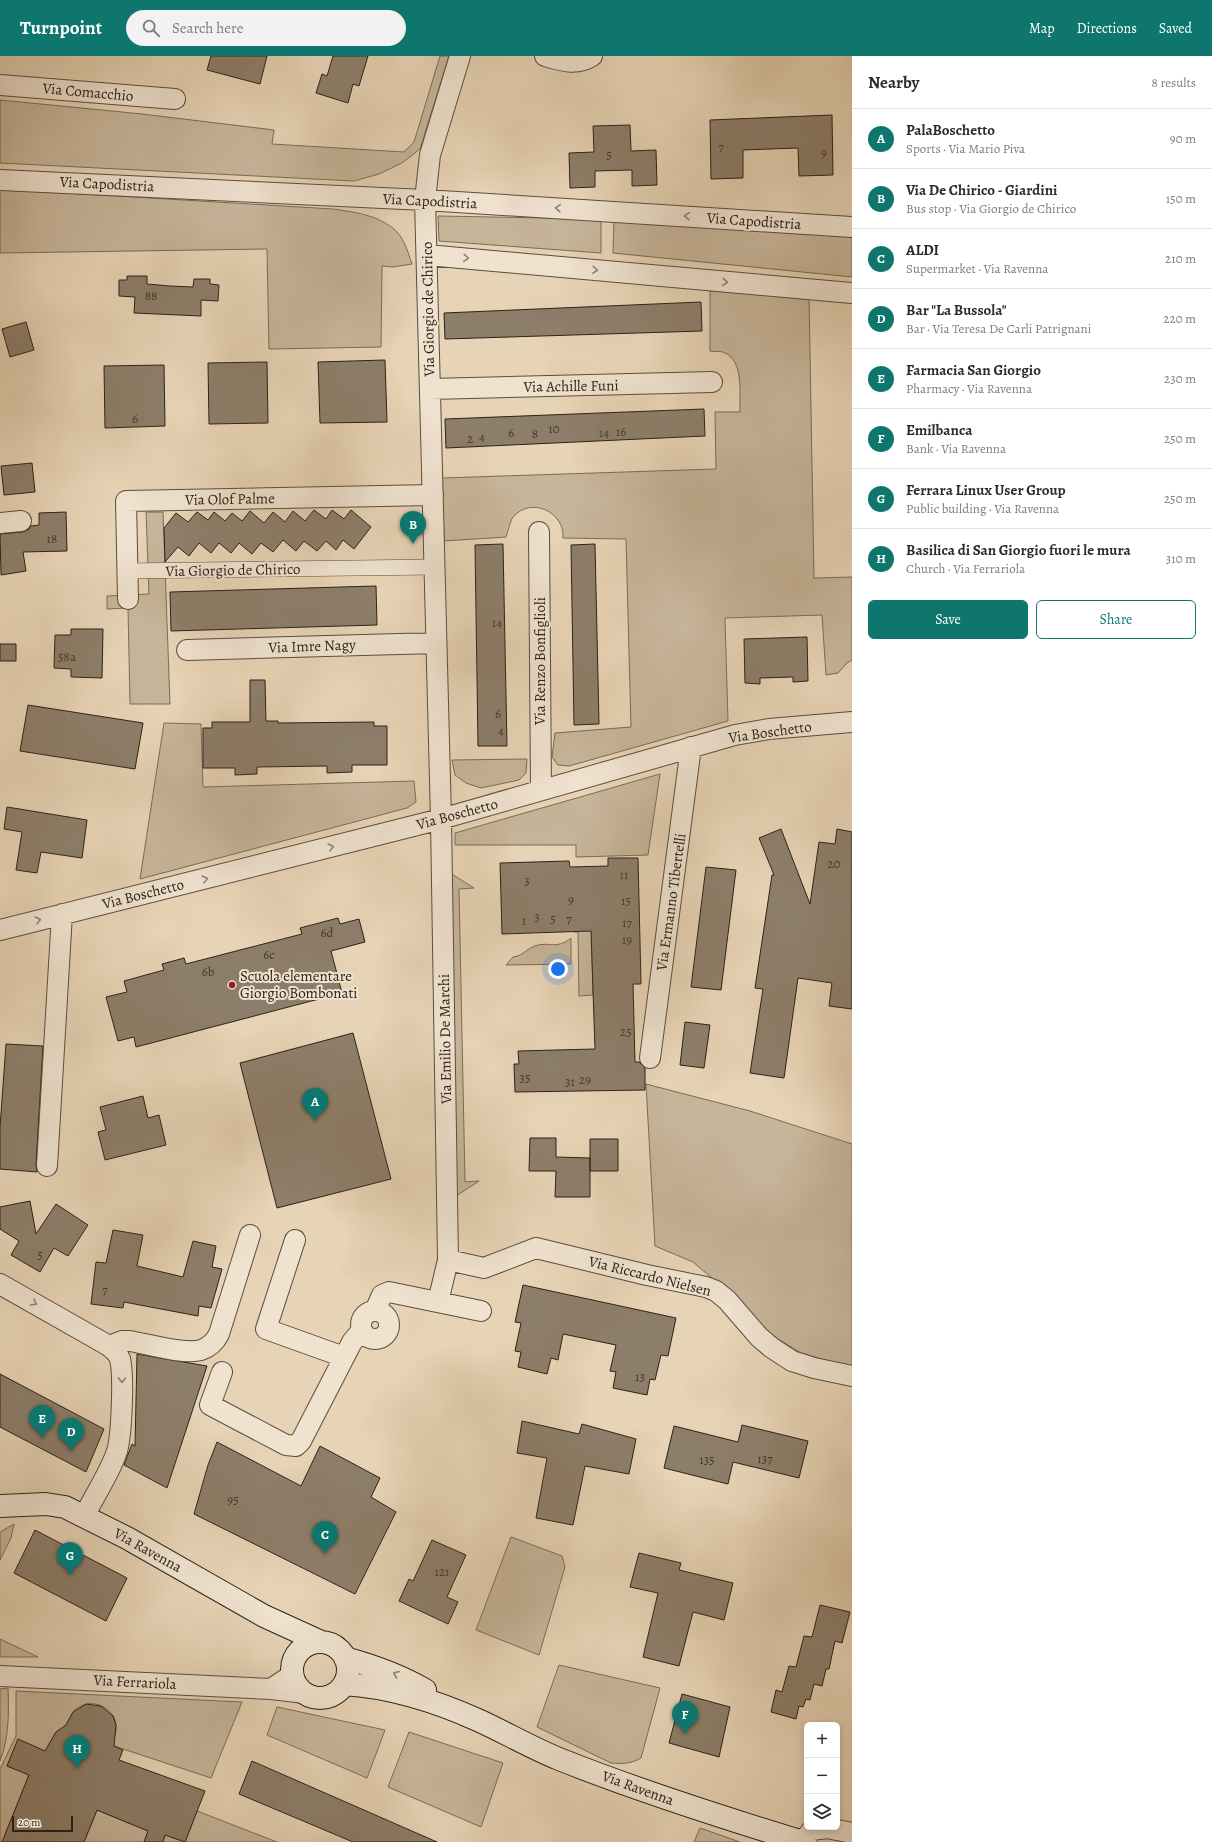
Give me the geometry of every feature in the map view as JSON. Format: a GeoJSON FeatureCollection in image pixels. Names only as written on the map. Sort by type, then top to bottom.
{"type":"FeatureCollection","features":[{"type":"Feature","properties":{"kind":"main road","name":"Via Ravenna"},"geometry":{"type":"LineString","coordinates":[[1,1505],[46,1504],[65,1507],[127,1538],[264,1616],[311,1645],[335,1646],[345,1658],[374,1666],[405,1678],[479,1720],[559,1759],[713,1815],[804,1842]]}},
{"type":"Feature","properties":{"kind":"main road"},"geometry":{"type":"LineString","coordinates":[[311,1645],[294,1660],[292,1675],[299,1688],[311,1696],[326,1697],[333,1694],[344,1684],[348,1670],[345,1658]]}},
{"type":"Feature","properties":{"kind":"main road","name":"Via Ravenna"},"geometry":{"type":"LineString","coordinates":[[344,1684],[365,1685],[406,1694],[430,1701],[479,1720]]}},
{"type":"Feature","properties":{"kind":"street","name":"Via Giorgio de Chirico"},"geometry":{"type":"LineString","coordinates":[[441,819],[425,200],[430,155],[460,56]]}},
{"type":"Feature","properties":{"kind":"street"},"geometry":{"type":"LineString","coordinates":[[545,56],[568,62],[582,61],[592,56]]}},
{"type":"Feature","properties":{"kind":"street","name":"Via Comacchio"},"geometry":{"type":"LineString","coordinates":[[0,85],[175,99]]}},
{"type":"Feature","properties":{"kind":"street","name":"Via Capodistria"},"geometry":{"type":"LineString","coordinates":[[3,179],[425,200],[852,227]]}},
{"type":"Feature","properties":{"kind":"street"},"geometry":{"type":"LineString","coordinates":[[427,255],[852,293]]}},
{"type":"Feature","properties":{"kind":"street","name":"Via Achille Funi"},"geometry":{"type":"LineString","coordinates":[[430,389],[712,382]]}},
{"type":"Feature","properties":{"kind":"street","name":"Via Olof Palme"},"geometry":{"type":"LineString","coordinates":[[128,599],[126,501],[433,495]]}},
{"type":"Feature","properties":{"kind":"street"},"geometry":{"type":"LineString","coordinates":[[0,523],[21,521]]}},
{"type":"Feature","properties":{"kind":"street","name":"Via Renzo Bonfiglioli"},"geometry":{"type":"LineString","coordinates":[[539,532],[541,790]]}},
{"type":"Feature","properties":{"kind":"street","name":"Via Giorgio de Chirico"},"geometry":{"type":"LineString","coordinates":[[128,571],[434,567]]}},
{"type":"Feature","properties":{"kind":"street","name":"Via Imre Nagy"},"geometry":{"type":"LineString","coordinates":[[187,650],[436,643]]}},
{"type":"Feature","properties":{"kind":"street","name":"Via Boschetto"},"geometry":{"type":"LineString","coordinates":[[0,930],[441,819],[735,735],[769,729],[852,722]]}},
{"type":"Feature","properties":{"kind":"street","name":"Via Ermanno Tibertelli"},"geometry":{"type":"LineString","coordinates":[[650,1058],[691,747]]}},
{"type":"Feature","properties":{"kind":"street","name":"Via Emilio De Marchi"},"geometry":{"type":"LineString","coordinates":[[438,1302],[448,1260],[441,819]]}},
{"type":"Feature","properties":{"kind":"street"},"geometry":{"type":"LineString","coordinates":[[47,1166],[62,914]]}},
{"type":"Feature","properties":{"kind":"street"},"geometry":{"type":"LineString","coordinates":[[109,1346],[126,1341],[187,1351],[200,1350],[209,1347],[219,1334],[250,1235]]}},
{"type":"Feature","properties":{"kind":"street"},"geometry":{"type":"LineString","coordinates":[[295,1240],[266,1329],[344,1357]]}},
{"type":"Feature","properties":{"kind":"street","name":"Via Riccardo Nielsen"},"geometry":{"type":"LineString","coordinates":[[448,1260],[484,1268],[536,1248],[647,1275],[706,1287],[716,1291],[727,1300],[759,1337],[772,1348],[792,1360],[814,1368],[852,1376]]}},
{"type":"Feature","properties":{"kind":"street"},"geometry":{"type":"LineString","coordinates":[[0,1284],[109,1346],[120,1358],[120,1433],[114,1459],[84,1517]]}},
{"type":"Feature","properties":{"kind":"street"},"geometry":{"type":"LineString","coordinates":[[222,1372],[210,1405],[286,1445],[296,1446],[302,1441],[352,1342],[362,1330],[361,1326],[363,1318],[366,1314],[375,1311],[382,1296],[389,1292],[481,1311]]}},
{"type":"Feature","properties":{"kind":"street"},"geometry":{"type":"LineString","coordinates":[[271,1689],[292,1675]]}},
{"type":"Feature","properties":{"kind":"street","name":"Via Ferrariola"},"geometry":{"type":"LineString","coordinates":[[0,1676],[271,1689],[305,1693]]}},
{"type":"Feature","properties":{"kind":"street"},"geometry":{"type":"LineString","coordinates":[[804,1842],[812,1830],[827,1828],[852,1833]]}},
{"type":"Feature","properties":{"kind":"shaded area"},"geometry":{"type":"Polygon","coordinates":[[[440,56],[449,56],[420,149],[402,163],[379,174],[354,181],[0,163],[0,100],[142,114],[274,130],[272,144],[404,152],[414,142],[440,56]]]}},
{"type":"Feature","properties":{"kind":"shaded area"},"geometry":{"type":"Polygon","coordinates":[[[0,189],[349,211],[366,215],[381,221],[395,230],[403,241],[412,264],[393,267],[382,266],[381,347],[269,349],[267,249],[0,253],[0,189]]]}},
{"type":"Feature","properties":{"kind":"shaded area"},"geometry":{"type":"Polygon","coordinates":[[[438,216],[601,219],[601,253],[439,241],[438,216]]]}},
{"type":"Feature","properties":{"kind":"shaded area"},"geometry":{"type":"Polygon","coordinates":[[[614,221],[852,236],[852,277],[613,253],[614,221]]]}},
{"type":"Feature","properties":{"kind":"shaded area"},"geometry":{"type":"Polygon","coordinates":[[[710,291],[809,296],[814,578],[852,577],[852,660],[847,663],[838,673],[826,675],[822,615],[725,618],[728,721],[569,766],[558,765],[552,757],[555,733],[631,727],[626,539],[563,538],[559,521],[553,514],[546,510],[529,508],[520,511],[513,517],[506,537],[444,541],[442,478],[716,469],[715,412],[740,412],[740,387],[738,370],[735,362],[730,356],[723,352],[710,351],[710,291]]]}},
{"type":"Feature","properties":{"kind":"shaded area"},"geometry":{"type":"Polygon","coordinates":[[[146,512],[163,512],[170,704],[130,704],[128,608],[107,609],[107,596],[149,594],[146,512]]]}},
{"type":"Feature","properties":{"kind":"shaded area"},"geometry":{"type":"Polygon","coordinates":[[[164,723],[201,724],[203,787],[414,781],[416,802],[407,808],[140,879],[164,723]]]}},
{"type":"Feature","properties":{"kind":"shaded area"},"geometry":{"type":"Polygon","coordinates":[[[527,759],[526,773],[519,780],[481,788],[466,783],[455,775],[452,760],[527,759]]]}},
{"type":"Feature","properties":{"kind":"shaded area"},"geometry":{"type":"Polygon","coordinates":[[[660,774],[648,855],[576,857],[576,845],[455,845],[455,833],[660,774]]]}},
{"type":"Feature","properties":{"kind":"shaded area"},"geometry":{"type":"Polygon","coordinates":[[[450,873],[474,888],[459,889],[465,1182],[479,1181],[456,1196],[450,873]]]}},
{"type":"Feature","properties":{"kind":"shaded area"},"geometry":{"type":"Polygon","coordinates":[[[573,873],[590,873],[593,995],[579,996],[578,932],[574,932],[573,873]]]}},
{"type":"Feature","properties":{"kind":"shaded area"},"geometry":{"type":"Polygon","coordinates":[[[571,938],[571,964],[506,965],[513,957],[532,947],[544,944],[561,944],[571,938]]]}},
{"type":"Feature","properties":{"kind":"shaded area"},"geometry":{"type":"Polygon","coordinates":[[[646,1084],[750,1111],[852,1144],[852,1368],[801,1353],[765,1331],[744,1305],[693,1262],[655,1246],[646,1084]]]}},
{"type":"Feature","properties":{"kind":"shaded area"},"geometry":{"type":"Polygon","coordinates":[[[14,1524],[11,1538],[0,1560],[0,1532],[14,1524]]]}},
{"type":"Feature","properties":{"kind":"shaded area"},"geometry":{"type":"Polygon","coordinates":[[[511,1537],[562,1556],[565,1567],[539,1655],[476,1630],[511,1537]]]}},
{"type":"Feature","properties":{"kind":"shaded area"},"geometry":{"type":"Polygon","coordinates":[[[0,1639],[38,1657],[0,1657],[0,1639]]]}},
{"type":"Feature","properties":{"kind":"shaded area"},"geometry":{"type":"Polygon","coordinates":[[[559,1665],[660,1688],[641,1758],[626,1763],[611,1763],[537,1727],[559,1665]]]}},
{"type":"Feature","properties":{"kind":"shaded area"},"geometry":{"type":"Polygon","coordinates":[[[8,1688],[7,1734],[0,1761],[0,1689],[8,1688]]]}},
{"type":"Feature","properties":{"kind":"shaded area"},"geometry":{"type":"Polygon","coordinates":[[[16,1691],[242,1702],[211,1778],[111,1745],[116,1732],[114,1717],[104,1707],[98,1705],[85,1704],[74,1711],[65,1728],[56,1732],[45,1751],[18,1740],[7,1766],[29,1775],[2,1842],[0,1842],[0,1769],[16,1736],[16,1691]]]}},
{"type":"Feature","properties":{"kind":"shaded area"},"geometry":{"type":"Polygon","coordinates":[[[277,1707],[385,1730],[367,1778],[267,1735],[277,1707]]]}},
{"type":"Feature","properties":{"kind":"shaded area"},"geometry":{"type":"Polygon","coordinates":[[[409,1732],[503,1763],[481,1827],[388,1787],[409,1732]]]}},
{"type":"Feature","properties":{"kind":"shaded area"},"geometry":{"type":"Polygon","coordinates":[[[97,1810],[148,1831],[144,1842],[84,1842],[97,1810]]]}},
{"type":"Feature","properties":{"kind":"shaded area"},"geometry":{"type":"Polygon","coordinates":[[[197,1811],[277,1842],[185,1842],[197,1811]]]}},
{"type":"Feature","properties":{"kind":"shaded area"},"geometry":{"type":"Polygon","coordinates":[[[700,1828],[740,1842],[694,1842],[700,1828]]]}},
{"type":"Feature","properties":{"kind":"shaded area"},"geometry":{"type":"Polygon","coordinates":[[[165,1835],[185,1842],[163,1842],[165,1835]]]}},
{"type":"Feature","properties":{"kind":"building"},"geometry":{"type":"Polygon","coordinates":[[[211,56],[267,56],[260,84],[207,70],[211,56]]]}},
{"type":"Feature","properties":{"kind":"building"},"geometry":{"type":"Polygon","coordinates":[[[333,56],[368,56],[359,86],[353,84],[348,103],[316,93],[322,74],[327,76],[333,56]]]}},
{"type":"Feature","properties":{"kind":"building"},"geometry":{"type":"Polygon","coordinates":[[[832,115],[833,175],[799,176],[798,148],[743,150],[743,178],[711,179],[710,120],[832,115]]]}},
{"type":"Feature","properties":{"kind":"building"},"geometry":{"type":"Polygon","coordinates":[[[630,125],[631,151],[656,150],[657,185],[632,186],[632,170],[595,171],[595,187],[570,188],[569,153],[594,152],[593,126],[630,125]]]}},
{"type":"Feature","properties":{"kind":"building"},"geometry":{"type":"Polygon","coordinates":[[[127,276],[147,276],[147,284],[193,287],[194,279],[210,279],[210,284],[219,285],[218,301],[201,300],[201,316],[134,313],[135,297],[119,296],[119,280],[127,280],[127,276]]]}},
{"type":"Feature","properties":{"kind":"building"},"geometry":{"type":"Polygon","coordinates":[[[701,302],[702,331],[445,339],[444,313],[701,302]]]}},
{"type":"Feature","properties":{"kind":"building"},"geometry":{"type":"Polygon","coordinates":[[[26,322],[34,350],[10,357],[2,329],[26,322]]]}},
{"type":"Feature","properties":{"kind":"building"},"geometry":{"type":"Polygon","coordinates":[[[385,360],[387,422],[320,423],[318,362],[385,360]]]}},
{"type":"Feature","properties":{"kind":"building"},"geometry":{"type":"Polygon","coordinates":[[[267,362],[268,423],[209,424],[208,363],[267,362]]]}},
{"type":"Feature","properties":{"kind":"building"},"geometry":{"type":"Polygon","coordinates":[[[164,365],[165,426],[105,428],[104,366],[164,365]]]}},
{"type":"Feature","properties":{"kind":"building"},"geometry":{"type":"Polygon","coordinates":[[[704,409],[705,436],[446,448],[445,419],[704,409]]]}},
{"type":"Feature","properties":{"kind":"building"},"geometry":{"type":"Polygon","coordinates":[[[32,463],[35,492],[4,495],[1,466],[32,463]]]}},
{"type":"Feature","properties":{"kind":"building"},"geometry":{"type":"Polygon","coordinates":[[[314,510],[326,519],[332,510],[344,519],[351,510],[371,527],[354,549],[343,540],[336,550],[326,541],[317,551],[304,541],[296,551],[283,540],[273,552],[261,543],[252,554],[239,543],[231,553],[219,543],[211,553],[199,543],[189,556],[178,547],[165,562],[164,528],[176,513],[188,522],[197,512],[208,520],[214,512],[225,521],[232,513],[242,521],[250,511],[264,523],[273,512],[285,522],[293,511],[305,521],[314,510]]]}},
{"type":"Feature","properties":{"kind":"building"},"geometry":{"type":"Polygon","coordinates":[[[66,512],[67,551],[23,552],[26,571],[1,575],[0,534],[22,532],[28,530],[31,526],[39,525],[39,513],[66,512]]]}},
{"type":"Feature","properties":{"kind":"building"},"geometry":{"type":"Polygon","coordinates":[[[503,544],[507,746],[478,746],[475,545],[503,544]]]}},
{"type":"Feature","properties":{"kind":"building"},"geometry":{"type":"Polygon","coordinates":[[[595,544],[599,724],[574,725],[571,545],[595,544]]]}},
{"type":"Feature","properties":{"kind":"building"},"geometry":{"type":"Polygon","coordinates":[[[376,586],[377,625],[171,631],[170,592],[376,586]]]}},
{"type":"Feature","properties":{"kind":"building"},"geometry":{"type":"Polygon","coordinates":[[[71,629],[103,629],[102,678],[71,677],[71,669],[54,668],[55,635],[71,635],[71,629]]]}},
{"type":"Feature","properties":{"kind":"building"},"geometry":{"type":"Polygon","coordinates":[[[807,637],[808,681],[793,682],[793,677],[760,678],[760,684],[745,683],[744,639],[807,637]]]}},
{"type":"Feature","properties":{"kind":"building"},"geometry":{"type":"Polygon","coordinates":[[[0,644],[16,644],[16,661],[0,661],[0,644]]]}},
{"type":"Feature","properties":{"kind":"building"},"geometry":{"type":"Polygon","coordinates":[[[250,680],[265,680],[266,721],[278,721],[278,723],[374,722],[374,726],[387,726],[387,765],[352,765],[352,772],[327,773],[327,766],[257,767],[257,774],[235,775],[235,768],[203,768],[203,728],[212,728],[212,722],[250,722],[250,680]]]}},
{"type":"Feature","properties":{"kind":"building"},"geometry":{"type":"Polygon","coordinates":[[[28,705],[143,723],[135,769],[20,751],[28,705]]]}},
{"type":"Feature","properties":{"kind":"building"},"geometry":{"type":"Polygon","coordinates":[[[7,807],[87,820],[82,858],[41,852],[37,873],[16,870],[22,832],[4,829],[7,807]]]}},
{"type":"Feature","properties":{"kind":"building"},"geometry":{"type":"Polygon","coordinates":[[[781,829],[810,904],[819,842],[835,844],[837,829],[852,832],[852,1009],[829,1006],[832,983],[798,978],[784,1078],[750,1073],[763,989],[755,988],[772,875],[774,875],[759,838],[781,829]]]}},
{"type":"Feature","properties":{"kind":"building"},"geometry":{"type":"Polygon","coordinates":[[[608,858],[638,858],[641,984],[633,984],[635,1062],[639,1062],[645,1068],[645,1090],[515,1092],[514,1064],[519,1064],[518,1051],[595,1049],[591,931],[502,934],[500,863],[569,861],[570,867],[608,866],[608,858]]]}},
{"type":"Feature","properties":{"kind":"building"},"geometry":{"type":"Polygon","coordinates":[[[706,867],[736,870],[721,990],[691,987],[706,867]]]}},
{"type":"Feature","properties":{"kind":"building","name":"Scuola elementare Giorgio Bombonati"},"geometry":{"type":"Polygon","coordinates":[[[338,918],[340,924],[359,919],[365,942],[331,951],[342,993],[136,1047],[134,1037],[118,1041],[106,997],[127,992],[124,981],[164,970],[162,964],[184,958],[186,964],[302,934],[300,928],[338,918]]]}},
{"type":"Feature","properties":{"kind":"building"},"geometry":{"type":"Polygon","coordinates":[[[685,1022],[710,1025],[704,1068],[680,1065],[685,1022]]]}},
{"type":"Feature","properties":{"kind":"building"},"geometry":{"type":"Polygon","coordinates":[[[353,1033],[391,1179],[277,1208],[240,1063],[353,1033]]]}},
{"type":"Feature","properties":{"kind":"building"},"geometry":{"type":"Polygon","coordinates":[[[6,1044],[43,1046],[36,1165],[37,1172],[0,1169],[0,1127],[6,1044]]]}},
{"type":"Feature","properties":{"kind":"building"},"geometry":{"type":"Polygon","coordinates":[[[143,1096],[148,1118],[159,1115],[166,1145],[105,1160],[98,1132],[106,1130],[100,1107],[143,1096]]]}},
{"type":"Feature","properties":{"kind":"building"},"geometry":{"type":"Polygon","coordinates":[[[530,1138],[556,1138],[556,1157],[590,1158],[590,1197],[555,1197],[556,1171],[529,1171],[530,1138]]]}},
{"type":"Feature","properties":{"kind":"building"},"geometry":{"type":"Polygon","coordinates":[[[590,1139],[618,1139],[618,1171],[590,1171],[590,1139]]]}},
{"type":"Feature","properties":{"kind":"building"},"geometry":{"type":"Polygon","coordinates":[[[30,1201],[36,1234],[56,1204],[88,1225],[68,1256],[54,1248],[40,1272],[11,1255],[19,1241],[0,1229],[0,1207],[30,1201]]]}},
{"type":"Feature","properties":{"kind":"building"},"geometry":{"type":"Polygon","coordinates":[[[113,1230],[143,1235],[137,1266],[183,1277],[193,1241],[216,1246],[212,1267],[222,1269],[211,1308],[199,1306],[198,1316],[124,1302],[123,1308],[91,1304],[96,1262],[106,1263],[113,1230]]]}},
{"type":"Feature","properties":{"kind":"building"},"geometry":{"type":"Polygon","coordinates":[[[523,1285],[676,1318],[668,1356],[661,1355],[655,1380],[650,1379],[647,1395],[613,1388],[616,1372],[610,1371],[616,1345],[563,1334],[558,1360],[551,1358],[547,1374],[518,1367],[521,1352],[515,1351],[521,1323],[515,1322],[523,1285]]]}},
{"type":"Feature","properties":{"kind":"building"},"geometry":{"type":"Polygon","coordinates":[[[137,1354],[207,1366],[167,1488],[124,1465],[132,1444],[135,1446],[137,1354]]]}},
{"type":"Feature","properties":{"kind":"building"},"geometry":{"type":"Polygon","coordinates":[[[0,1374],[104,1429],[86,1472],[0,1427],[0,1374]]]}},
{"type":"Feature","properties":{"kind":"building"},"geometry":{"type":"Polygon","coordinates":[[[522,1421],[579,1434],[582,1424],[636,1439],[629,1474],[585,1466],[573,1525],[536,1518],[547,1458],[517,1453],[522,1421]]]}},
{"type":"Feature","properties":{"kind":"building"},"geometry":{"type":"Polygon","coordinates":[[[742,1425],[808,1441],[799,1478],[733,1462],[728,1484],[664,1468],[674,1426],[738,1442],[742,1425]]]}},
{"type":"Feature","properties":{"kind":"building"},"geometry":{"type":"Polygon","coordinates":[[[217,1442],[301,1486],[320,1446],[380,1478],[371,1497],[396,1512],[355,1594],[194,1514],[208,1465],[217,1442]]]}},
{"type":"Feature","properties":{"kind":"building"},"geometry":{"type":"Polygon","coordinates":[[[35,1530],[127,1578],[106,1621],[14,1573],[35,1530]]]}},
{"type":"Feature","properties":{"kind":"building"},"geometry":{"type":"Polygon","coordinates":[[[432,1540],[466,1555],[447,1597],[458,1602],[448,1624],[399,1601],[409,1579],[413,1581],[432,1540]]]}},
{"type":"Feature","properties":{"kind":"building"},"geometry":{"type":"Polygon","coordinates":[[[639,1553],[681,1563],[679,1570],[733,1583],[724,1620],[693,1612],[679,1666],[643,1657],[658,1593],[630,1587],[639,1553]]]}},
{"type":"Feature","properties":{"kind":"building"},"geometry":{"type":"Polygon","coordinates":[[[820,1605],[850,1612],[842,1643],[835,1641],[829,1669],[826,1669],[822,1686],[814,1684],[810,1700],[806,1699],[803,1707],[799,1706],[796,1719],[771,1712],[776,1690],[782,1692],[789,1666],[796,1667],[804,1636],[812,1637],[820,1605]]]}},
{"type":"Feature","properties":{"kind":"building"},"geometry":{"type":"Polygon","coordinates":[[[682,1694],[730,1707],[719,1757],[669,1743],[682,1694]]]}},
{"type":"Feature","properties":{"kind":"building"},"geometry":{"type":"Polygon","coordinates":[[[86,1704],[101,1706],[113,1716],[116,1725],[114,1746],[123,1750],[119,1760],[205,1791],[185,1842],[165,1835],[163,1842],[144,1842],[148,1831],[97,1810],[84,1842],[2,1842],[29,1775],[7,1766],[18,1739],[45,1751],[56,1732],[66,1725],[73,1712],[86,1704]]]}},
{"type":"Feature","properties":{"kind":"building"},"geometry":{"type":"Polygon","coordinates":[[[252,1761],[437,1842],[353,1842],[239,1794],[252,1761]]]}},
{"type":"Feature","properties":{"kind":"place","name":"Via De Chirico - Giardini"},"geometry":{"type":"Point","coordinates":[413,544]}},
{"type":"Feature","properties":{"kind":"place","name":"Scuola elementare Giorgio Bombonati"},"geometry":{"type":"Point","coordinates":[232,985]}},
{"type":"Feature","properties":{"kind":"place","name":"PalaBoschetto"},"geometry":{"type":"Point","coordinates":[315,1121]}},
{"type":"Feature","properties":{"kind":"place","name":"Farmacia San Giorgio"},"geometry":{"type":"Point","coordinates":[42,1438]}},
{"type":"Feature","properties":{"kind":"place","name":"Bar \"La Bussola\""},"geometry":{"type":"Point","coordinates":[71,1451]}},
{"type":"Feature","properties":{"kind":"place","name":"ALDI"},"geometry":{"type":"Point","coordinates":[325,1554]}},
{"type":"Feature","properties":{"kind":"place","name":"Ferrara Linux User Group"},"geometry":{"type":"Point","coordinates":[70,1575]}},
{"type":"Feature","properties":{"kind":"place","name":"Emilbanca"},"geometry":{"type":"Point","coordinates":[685,1734]}},
{"type":"Feature","properties":{"kind":"place","name":"Basilica di San Giorgio fuori le mura"},"geometry":{"type":"Point","coordinates":[77,1768]}}]}
